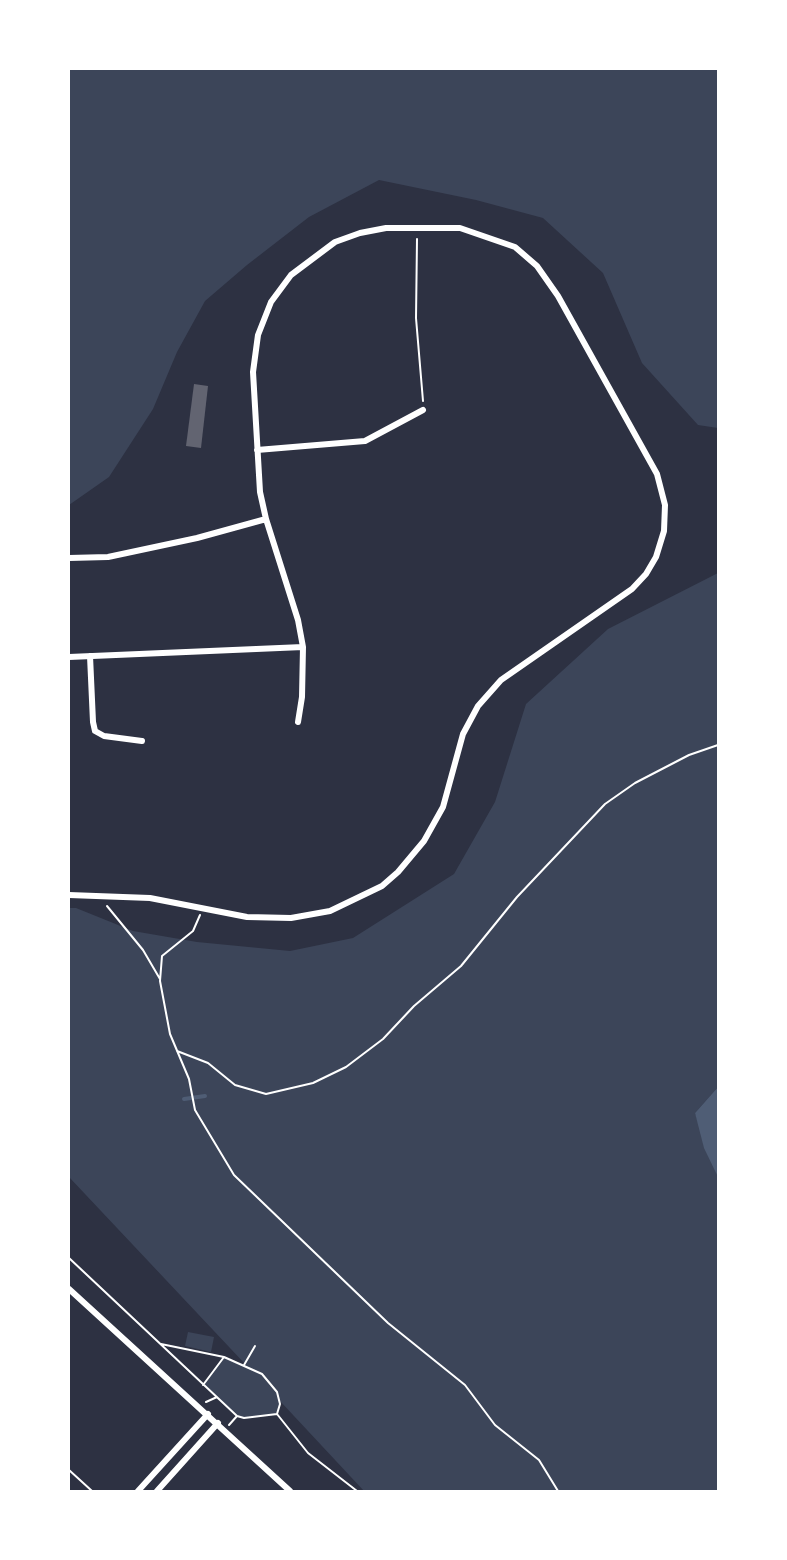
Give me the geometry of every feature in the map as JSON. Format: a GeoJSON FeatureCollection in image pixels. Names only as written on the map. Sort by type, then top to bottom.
{"type":"FeatureCollection","features":[{"type":"Feature","properties":{"kind":"street"},"geometry":{"type":"LineString","coordinates":[[69,895],[150,898],[247,917],[291,918],[330,910],[382,886],[398,872],[424,841],[443,807],[463,734],[478,706],[501,680],[632,589],[656,557],[664,531],[665,505],[657,474],[558,296],[537,266],[514,247],[460,228],[386,228],[360,233],[335,242],[291,275],[271,302],[258,335],[253,372],[257,450],[266,519],[298,620],[303,647],[302,697],[298,722]]}},
{"type":"Feature","properties":{"kind":"street"},"geometry":{"type":"LineString","coordinates":[[257,450],[365,441],[423,410]]}},
{"type":"Feature","properties":{"kind":"street"},"geometry":{"type":"LineString","coordinates":[[69,558],[108,557],[189,540],[266,519]]}},
{"type":"Feature","properties":{"kind":"street"},"geometry":{"type":"LineString","coordinates":[[69,657],[303,647]]}},
{"type":"Feature","properties":{"kind":"street"},"geometry":{"type":"LineString","coordinates":[[90,656],[95,731],[104,736],[142,741]]}},
{"type":"Feature","properties":{"kind":"street"},"geometry":{"type":"LineString","coordinates":[[69,1288],[208,1413],[290,1491]]}},
{"type":"Feature","properties":{"kind":"street"},"geometry":{"type":"LineString","coordinates":[[138,1491],[208,1413]]}},
{"type":"Feature","properties":{"kind":"street"},"geometry":{"type":"LineString","coordinates":[[157,1491],[218,1423]]}},
{"type":"Feature","properties":{"kind":"path"},"geometry":{"type":"LineString","coordinates":[[417,239],[416,318],[423,410]]}},
{"type":"Feature","properties":{"kind":"path"},"geometry":{"type":"LineString","coordinates":[[177,1051],[208,1063],[235,1085],[266,1094],[313,1083],[346,1067],[382,1039],[414,1006],[460,966],[517,897],[605,804],[635,783],[689,755],[718,745]]}},
{"type":"Feature","properties":{"kind":"path"},"geometry":{"type":"LineString","coordinates":[[97,895],[143,950],[160,981]]}},
{"type":"Feature","properties":{"kind":"path"},"geometry":{"type":"LineString","coordinates":[[202,910],[193,931],[162,956],[160,981],[170,1034],[189,1079],[195,1110],[234,1175],[388,1323],[465,1385],[495,1425],[539,1460],[558,1491]]}},
{"type":"Feature","properties":{"kind":"path"},"geometry":{"type":"LineString","coordinates":[[69,1258],[237,1416],[244,1418],[277,1414]]}},
{"type":"Feature","properties":{"kind":"path"},"geometry":{"type":"LineString","coordinates":[[161,1344],[224,1357],[262,1374],[277,1392],[280,1404],[277,1414]]}},
{"type":"Feature","properties":{"kind":"path"},"geometry":{"type":"LineString","coordinates":[[244,1365],[255,1346]]}},
{"type":"Feature","properties":{"kind":"path"},"geometry":{"type":"LineString","coordinates":[[202,1384],[224,1357]]}},
{"type":"Feature","properties":{"kind":"path"},"geometry":{"type":"LineString","coordinates":[[277,1414],[308,1453],[357,1491]]}},
{"type":"Feature","properties":{"kind":"path"},"geometry":{"type":"LineString","coordinates":[[224,1429],[237,1416]]}},
{"type":"Feature","properties":{"kind":"path"},"geometry":{"type":"LineString","coordinates":[[69,1470],[92,1491]]}},
{"type":"Feature","properties":{"kind":"shaded area"},"geometry":{"type":"Polygon","coordinates":[[[69,69],[718,69],[718,428],[698,425],[642,363],[603,273],[543,218],[476,200],[379,180],[309,217],[205,301],[177,352],[153,409],[109,477],[69,505],[69,69]]]}},
{"type":"Feature","properties":{"kind":"shaded area"},"geometry":{"type":"Polygon","coordinates":[[[718,573],[718,1087],[695,1113],[718,1177],[718,1491],[364,1491],[280,1401],[277,1414],[244,1418],[237,1416],[203,1385],[224,1357],[246,1365],[69,1177],[69,908],[76,908],[133,931],[197,942],[290,951],[353,938],[454,874],[495,802],[526,704],[608,629],[718,573]]]}},
{"type":"Feature","properties":{"kind":"shaded area"},"geometry":{"type":"Polygon","coordinates":[[[718,1087],[718,1177],[704,1148],[695,1113],[718,1087]]]}},
{"type":"Feature","properties":{"kind":"shaded area"},"geometry":{"type":"Polygon","coordinates":[[[188,1332],[214,1337],[211,1352],[185,1346],[188,1332]]]}},
{"type":"Feature","properties":{"kind":"building"},"geometry":{"type":"Polygon","coordinates":[[[194,384],[208,386],[201,448],[186,446],[194,384]]]}},
{"type":"Feature","properties":{"kind":"waterway"},"geometry":{"type":"LineString","coordinates":[[184,1099],[205,1096]]}}]}
